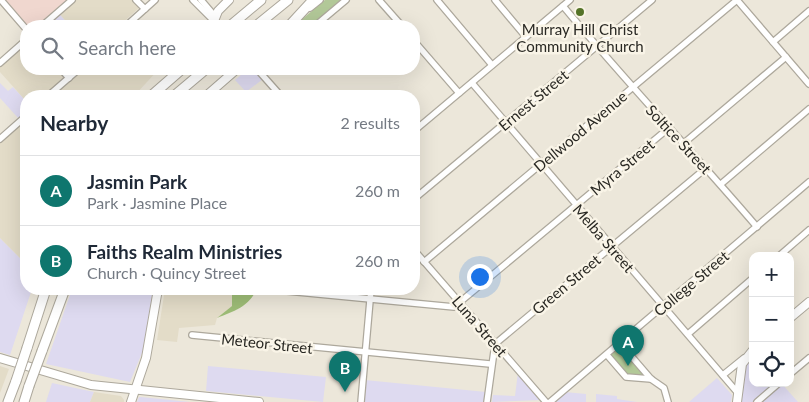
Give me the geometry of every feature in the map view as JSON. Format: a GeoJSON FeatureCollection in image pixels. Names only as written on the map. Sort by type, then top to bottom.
{"type":"FeatureCollection","features":[{"type":"Feature","properties":{"kind":"highway"},"geometry":{"type":"LineString","coordinates":[[238,20],[261,0]]}},
{"type":"Feature","properties":{"kind":"highway"},"geometry":{"type":"LineString","coordinates":[[263,20],[288,0]]}},
{"type":"Feature","properties":{"kind":"highway"},"geometry":{"type":"LineString","coordinates":[[295,20],[313,0]]}},
{"type":"Feature","properties":{"kind":"highway"},"geometry":{"type":"LineString","coordinates":[[158,90],[175,75]]}},
{"type":"Feature","properties":{"kind":"highway"},"geometry":{"type":"LineString","coordinates":[[181,90],[199,75]]}},
{"type":"Feature","properties":{"kind":"highway"},"geometry":{"type":"LineString","coordinates":[[8,402],[44,295]]}},
{"type":"Feature","properties":{"kind":"highway"},"geometry":{"type":"LineString","coordinates":[[24,402],[63,295]]}},
{"type":"Feature","properties":{"kind":"main road"},"geometry":{"type":"LineString","coordinates":[[217,20],[218,11],[229,0]]}},
{"type":"Feature","properties":{"kind":"main road"},"geometry":{"type":"LineString","coordinates":[[213,90],[230,75]]}},
{"type":"Feature","properties":{"kind":"main road"},"geometry":{"type":"LineString","coordinates":[[131,402],[146,358],[157,295]]}},
{"type":"Feature","properties":{"kind":"main road"},"geometry":{"type":"LineString","coordinates":[[794,315],[809,302]]}},
{"type":"Feature","properties":{"kind":"main road"},"geometry":{"type":"LineString","coordinates":[[737,402],[742,364],[749,354]]}},
{"type":"Feature","properties":{"kind":"main road"},"geometry":{"type":"LineString","coordinates":[[0,358],[69,380],[135,390],[260,402]]}},
{"type":"Feature","properties":{"kind":"street"},"geometry":{"type":"LineString","coordinates":[[1,0],[20,22]]}},
{"type":"Feature","properties":{"kind":"street"},"geometry":{"type":"LineString","coordinates":[[49,20],[72,0]]}},
{"type":"Feature","properties":{"kind":"street"},"geometry":{"type":"LineString","coordinates":[[136,0],[145,9]]}},
{"type":"Feature","properties":{"kind":"street"},"geometry":{"type":"LineString","coordinates":[[133,20],[155,0]]}},
{"type":"Feature","properties":{"kind":"street"},"geometry":{"type":"LineString","coordinates":[[193,0],[212,20]]}},
{"type":"Feature","properties":{"kind":"street"},"geometry":{"type":"LineString","coordinates":[[201,0],[213,14],[215,20]]}},
{"type":"Feature","properties":{"kind":"street"},"geometry":{"type":"LineString","coordinates":[[296,20],[320,0]]}},
{"type":"Feature","properties":{"kind":"street"},"geometry":{"type":"LineString","coordinates":[[322,20],[346,0]]}},
{"type":"Feature","properties":{"kind":"street"},"geometry":{"type":"LineString","coordinates":[[379,0],[397,20]]}},
{"type":"Feature","properties":{"kind":"street"},"geometry":{"type":"LineString","coordinates":[[437,0],[492,66]]}},
{"type":"Feature","properties":{"kind":"street"},"geometry":{"type":"LineString","coordinates":[[494,0],[526,36]]}},
{"type":"Feature","properties":{"kind":"street"},"geometry":{"type":"LineString","coordinates":[[420,126],[570,0]]}},
{"type":"Feature","properties":{"kind":"street","name":"Ernest Street"},"geometry":{"type":"LineString","coordinates":[[420,194],[652,0]]}},
{"type":"Feature","properties":{"kind":"street"},"geometry":{"type":"LineString","coordinates":[[737,0],[809,83]]}},
{"type":"Feature","properties":{"kind":"street","name":"Dellwood Avenue"},"geometry":{"type":"LineString","coordinates":[[424,262],[737,0]]}},
{"type":"Feature","properties":{"kind":"street","name":"Soltice Street"},"geometry":{"type":"LineString","coordinates":[[563,6],[632,88],[670,127],[756,227]]}},
{"type":"Feature","properties":{"kind":"street"},"geometry":{"type":"LineString","coordinates":[[773,42],[809,11]]}},
{"type":"Feature","properties":{"kind":"street"},"geometry":{"type":"LineString","coordinates":[[0,63],[20,45]]}},
{"type":"Feature","properties":{"kind":"street"},"geometry":{"type":"LineString","coordinates":[[420,48],[459,93]]}},
{"type":"Feature","properties":{"kind":"street"},"geometry":{"type":"LineString","coordinates":[[684,143],[786,57]]}},
{"type":"Feature","properties":{"kind":"street"},"geometry":{"type":"LineString","coordinates":[[55,90],[72,75]]}},
{"type":"Feature","properties":{"kind":"street"},"geometry":{"type":"LineString","coordinates":[[265,75],[276,90]]}},
{"type":"Feature","properties":{"kind":"street","name":"Melba Street"},"geometry":{"type":"LineString","coordinates":[[472,83],[737,392]]}},
{"type":"Feature","properties":{"kind":"street"},"geometry":{"type":"LineString","coordinates":[[720,184],[809,109]]}},
{"type":"Feature","properties":{"kind":"street"},"geometry":{"type":"LineString","coordinates":[[0,139],[20,121]]}},
{"type":"Feature","properties":{"kind":"street","name":"Myra Street"},"geometry":{"type":"LineString","coordinates":[[459,303],[670,127]]}},
{"type":"Feature","properties":{"kind":"street","name":"Green Street"},"geometry":{"type":"LineString","coordinates":[[495,344],[706,168]]}},
{"type":"Feature","properties":{"kind":"street","name":"College Street"},"geometry":{"type":"LineString","coordinates":[[550,402],[809,182]]}},
{"type":"Feature","properties":{"kind":"street"},"geometry":{"type":"LineString","coordinates":[[784,252],[809,230]]}},
{"type":"Feature","properties":{"kind":"street","name":"Luna Street"},"geometry":{"type":"LineString","coordinates":[[420,257],[546,402]]}},
{"type":"Feature","properties":{"kind":"street"},"geometry":{"type":"LineString","coordinates":[[688,334],[749,281]]}},
{"type":"Feature","properties":{"kind":"street"},"geometry":{"type":"LineString","coordinates":[[328,295],[454,307],[459,303]]}},
{"type":"Feature","properties":{"kind":"street"},"geometry":{"type":"LineString","coordinates":[[361,402],[370,295]]}},
{"type":"Feature","properties":{"kind":"street","name":"Meteor Street"},"geometry":{"type":"LineString","coordinates":[[192,335],[490,364]]}},
{"type":"Feature","properties":{"kind":"street"},"geometry":{"type":"LineString","coordinates":[[620,343],[651,379],[664,388],[668,402]]}},
{"type":"Feature","properties":{"kind":"street"},"geometry":{"type":"LineString","coordinates":[[487,402],[490,364],[495,344]]}},
{"type":"Feature","properties":{"kind":"street"},"geometry":{"type":"LineString","coordinates":[[723,375],[749,354]]}},
{"type":"Feature","properties":{"kind":"street"},"geometry":{"type":"LineString","coordinates":[[607,355],[626,378],[651,379]]}},
{"type":"Feature","properties":{"kind":"street"},"geometry":{"type":"LineString","coordinates":[[794,371],[809,358]]}},
{"type":"Feature","properties":{"kind":"street"},"geometry":{"type":"LineString","coordinates":[[757,402],[774,387]]}},
{"type":"Feature","properties":{"kind":"shaded area"},"geometry":{"type":"Polygon","coordinates":[[[3,0],[69,0],[46,20],[21,20],[3,0]]]}},
{"type":"Feature","properties":{"kind":"shaded area"},"geometry":{"type":"Polygon","coordinates":[[[69,0],[134,0],[140,7],[126,20],[65,20],[57,11],[69,0]]]}},
{"type":"Feature","properties":{"kind":"shaded area"},"geometry":{"type":"Polygon","coordinates":[[[57,11],[65,20],[51,20],[49,18],[57,11]]]}},
{"type":"Feature","properties":{"kind":"shaded area"},"geometry":{"type":"Polygon","coordinates":[[[20,43],[20,75],[68,75],[51,90],[20,90],[20,94],[0,72],[0,61],[20,43]]]}},
{"type":"Feature","properties":{"kind":"shaded area"},"geometry":{"type":"Polygon","coordinates":[[[75,75],[153,75],[140,90],[59,89],[75,75]]]}},
{"type":"Feature","properties":{"kind":"shaded area"},"geometry":{"type":"Polygon","coordinates":[[[241,75],[259,75],[263,79],[249,90],[244,90],[235,80],[241,75]]]}},
{"type":"Feature","properties":{"kind":"shaded area"},"geometry":{"type":"Polygon","coordinates":[[[0,83],[8,91],[13,87],[20,95],[19,119],[0,98],[0,83]]]}},
{"type":"Feature","properties":{"kind":"shaded area"},"geometry":{"type":"Polygon","coordinates":[[[20,124],[20,258],[0,238],[0,142],[20,124]]]}},
{"type":"Feature","properties":{"kind":"shaded area"},"geometry":{"type":"Polygon","coordinates":[[[0,238],[20,258],[20,295],[30,295],[10,355],[0,352],[0,238]]]}},
{"type":"Feature","properties":{"kind":"shaded area"},"geometry":{"type":"Polygon","coordinates":[[[70,295],[152,295],[144,348],[130,382],[46,364],[70,295]]]}},
{"type":"Feature","properties":{"kind":"shaded area"},"geometry":{"type":"Polygon","coordinates":[[[164,295],[232,295],[232,306],[217,318],[215,325],[179,328],[177,342],[157,340],[164,295]]]}},
{"type":"Feature","properties":{"kind":"shaded area"},"geometry":{"type":"Polygon","coordinates":[[[749,359],[749,387],[771,387],[754,402],[741,402],[747,361],[749,359]]]}},
{"type":"Feature","properties":{"kind":"shaded area"},"geometry":{"type":"Polygon","coordinates":[[[0,366],[9,369],[0,393],[0,366]]]}},
{"type":"Feature","properties":{"kind":"shaded area"},"geometry":{"type":"Polygon","coordinates":[[[208,366],[326,377],[323,402],[206,391],[208,366]]]}},
{"type":"Feature","properties":{"kind":"shaded area"},"geometry":{"type":"Polygon","coordinates":[[[518,372],[542,400],[492,402],[493,395],[515,396],[518,372]]]}},
{"type":"Feature","properties":{"kind":"shaded area"},"geometry":{"type":"Polygon","coordinates":[[[717,378],[732,395],[731,402],[689,402],[717,378]]]}},
{"type":"Feature","properties":{"kind":"shaded area"},"geometry":{"type":"Polygon","coordinates":[[[365,380],[486,392],[485,402],[364,402],[365,380]]]}},
{"type":"Feature","properties":{"kind":"shaded area"},"geometry":{"type":"Polygon","coordinates":[[[52,383],[94,392],[90,402],[46,402],[52,383]]]}},
{"type":"Feature","properties":{"kind":"shaded area"},"geometry":{"type":"Polygon","coordinates":[[[778,387],[785,387],[798,402],[761,402],[778,387]]]}},
{"type":"Feature","properties":{"kind":"shaded area"},"geometry":{"type":"Polygon","coordinates":[[[94,392],[121,396],[124,402],[90,402],[94,392]]]}},
{"type":"Feature","properties":{"kind":"shaded area"},"geometry":{"type":"Polygon","coordinates":[[[565,392],[586,394],[586,402],[553,402],[565,392]]]}},
{"type":"Feature","properties":{"kind":"shaded area"},"geometry":{"type":"Polygon","coordinates":[[[596,394],[617,396],[617,399],[637,402],[596,402],[596,394]]]}},
{"type":"Feature","properties":{"kind":"shaded area"},"geometry":{"type":"Polygon","coordinates":[[[139,397],[141,397],[190,402],[137,402],[139,397]]]}},
{"type":"Feature","properties":{"kind":"green space"},"geometry":{"type":"Polygon","coordinates":[[[325,0],[342,0],[318,20],[301,20],[325,0]]]}},
{"type":"Feature","properties":{"kind":"green space"},"geometry":{"type":"Polygon","coordinates":[[[232,295],[254,295],[235,311],[217,318],[232,306],[232,295]]]}},
{"type":"Feature","properties":{"kind":"green space"},"geometry":{"type":"Polygon","coordinates":[[[620,346],[646,377],[628,376],[610,355],[620,346]]]}},
{"type":"Feature","properties":{"kind":"place","name":"Murray Hill Christ Community Church"},"geometry":{"type":"Point","coordinates":[580,12]}},
{"type":"Feature","properties":{"kind":"place","name":"Jasmin Park"},"geometry":{"type":"Point","coordinates":[628,366]}},
{"type":"Feature","properties":{"kind":"place","name":"Faiths Realm Ministries"},"geometry":{"type":"Point","coordinates":[345,392]}}]}
